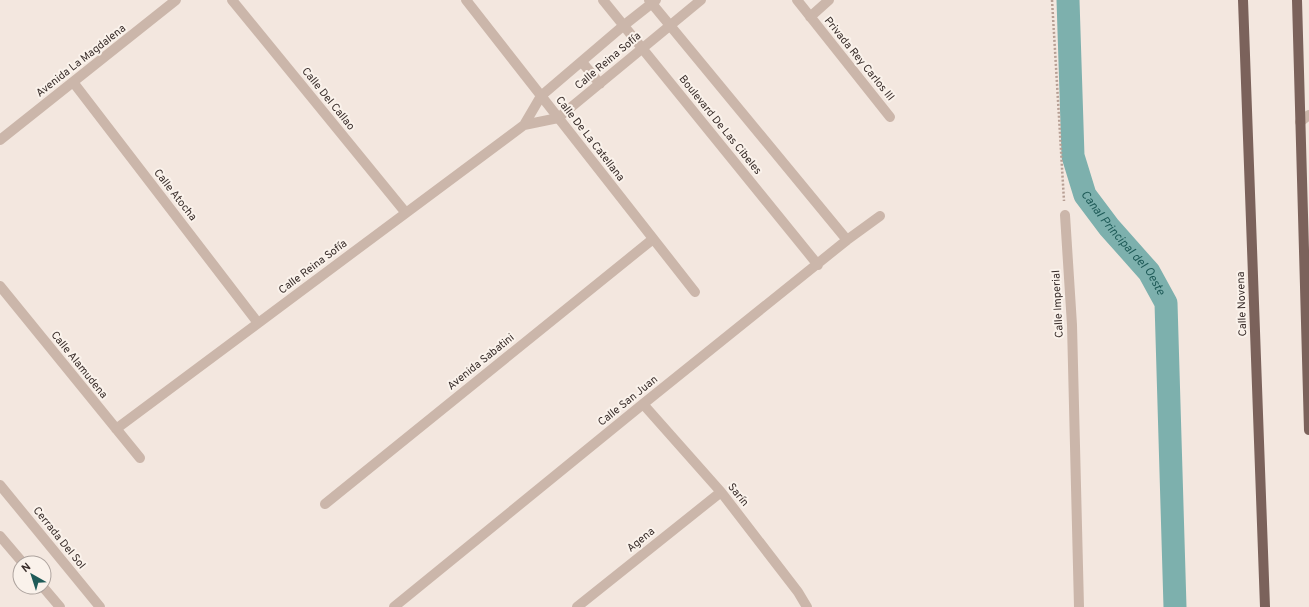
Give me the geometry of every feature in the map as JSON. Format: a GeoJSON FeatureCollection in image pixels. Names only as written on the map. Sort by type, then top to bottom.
{"type":"FeatureCollection","features":[{"type":"Feature","properties":{"kind":"main road","name":"Calle Novena"},"geometry":{"type":"LineString","coordinates":[[1243,0],[1265,607]]}},
{"type":"Feature","properties":{"kind":"main road"},"geometry":{"type":"LineString","coordinates":[[1297,0],[1300,122],[1305,175],[1309,430]]}},
{"type":"Feature","properties":{"kind":"street","name":"Avenida La Magdalena"},"geometry":{"type":"LineString","coordinates":[[0,140],[176,0]]}},
{"type":"Feature","properties":{"kind":"street","name":"Calle Del Callao"},"geometry":{"type":"LineString","coordinates":[[232,0],[406,213]]}},
{"type":"Feature","properties":{"kind":"street","name":"Calle De La Catellana"},"geometry":{"type":"LineString","coordinates":[[466,0],[696,292]]}},
{"type":"Feature","properties":{"kind":"street","name":"Boulevard De Las Cibeles"},"geometry":{"type":"LineString","coordinates":[[603,0],[818,265]]}},
{"type":"Feature","properties":{"kind":"street","name":"Calle Reina Sofía"},"geometry":{"type":"LineString","coordinates":[[524,125],[558,118],[701,0]]}},
{"type":"Feature","properties":{"kind":"street","name":"Privada Rey Carlos III"},"geometry":{"type":"LineString","coordinates":[[797,0],[890,117]]}},
{"type":"Feature","properties":{"kind":"street","name":"Privada Rey Carlos III"},"geometry":{"type":"LineString","coordinates":[[810,17],[829,0]]}},
{"type":"Feature","properties":{"kind":"street","name":"Calle Reina Sofía"},"geometry":{"type":"LineString","coordinates":[[116,429],[524,125],[541,96],[653,1]]}},
{"type":"Feature","properties":{"kind":"street"},"geometry":{"type":"LineString","coordinates":[[653,1],[670,26],[847,240]]}},
{"type":"Feature","properties":{"kind":"street"},"geometry":{"type":"LineString","coordinates":[[582,62],[600,84]]}},
{"type":"Feature","properties":{"kind":"street","name":"Calle Atocha"},"geometry":{"type":"LineString","coordinates":[[73,82],[258,323]]}},
{"type":"Feature","properties":{"kind":"street"},"geometry":{"type":"LineString","coordinates":[[1300,122],[1309,115]]}},
{"type":"Feature","properties":{"kind":"street","name":"Calle Imperial"},"geometry":{"type":"LineString","coordinates":[[1065,215],[1072,325],[1079,607]]}},
{"type":"Feature","properties":{"kind":"street","name":"Calle San Juan"},"geometry":{"type":"LineString","coordinates":[[394,607],[643,404],[818,265],[847,240],[880,216]]}},
{"type":"Feature","properties":{"kind":"street","name":"Avenida Sabatini"},"geometry":{"type":"LineString","coordinates":[[325,504],[653,239]]}},
{"type":"Feature","properties":{"kind":"street","name":"Calle Alamudena"},"geometry":{"type":"LineString","coordinates":[[0,286],[140,458]]}},
{"type":"Feature","properties":{"kind":"street","name":"Sarín"},"geometry":{"type":"LineString","coordinates":[[643,404],[721,492],[790,581],[807,607]]}},
{"type":"Feature","properties":{"kind":"street","name":"Cerrada Del Sol"},"geometry":{"type":"LineString","coordinates":[[0,484],[100,607]]}},
{"type":"Feature","properties":{"kind":"street","name":"Agena"},"geometry":{"type":"LineString","coordinates":[[577,607],[721,492]]}},
{"type":"Feature","properties":{"kind":"street"},"geometry":{"type":"LineString","coordinates":[[0,536],[15,555]]}},
{"type":"Feature","properties":{"kind":"street"},"geometry":{"type":"LineString","coordinates":[[50,595],[60,607]]}},
{"type":"Feature","properties":{"kind":"path"},"geometry":{"type":"LineString","coordinates":[[1052,0],[1065,215]]}},
{"type":"Feature","properties":{"kind":"waterway","name":"Canal Principal del Oeste"},"geometry":{"type":"LineString","coordinates":[[1068,0],[1073,156],[1085,195],[1109,227],[1149,272],[1166,303],[1175,607]]}}]}
